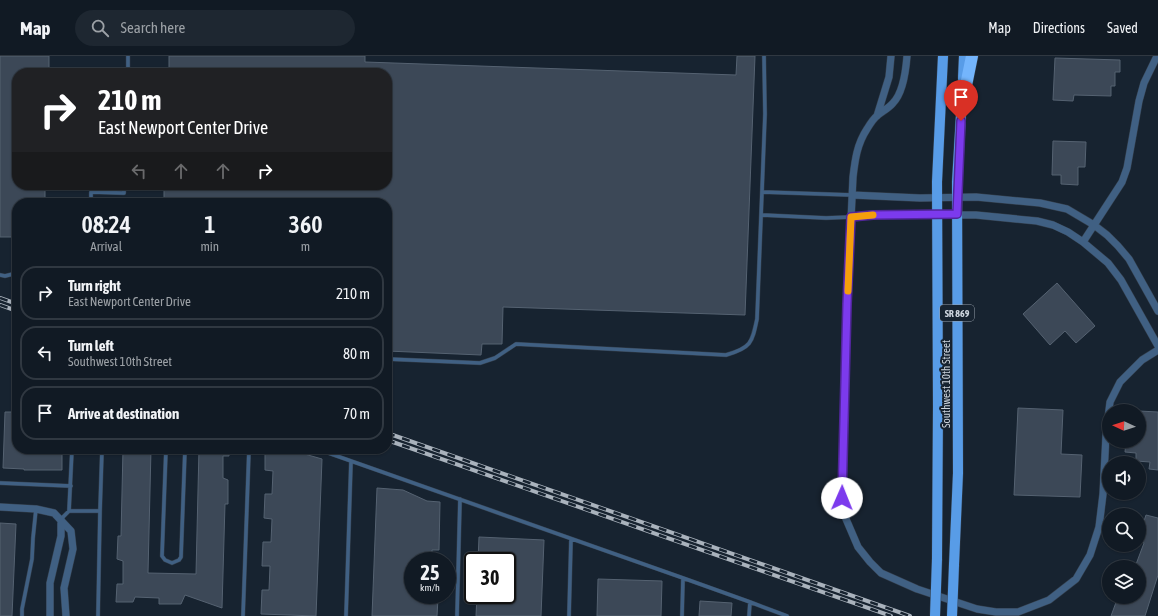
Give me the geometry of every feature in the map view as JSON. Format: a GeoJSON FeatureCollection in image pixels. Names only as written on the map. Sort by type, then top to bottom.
{"type":"FeatureCollection","features":[{"type":"Feature","properties":{"kind":"highway"},"geometry":{"type":"LineString","coordinates":[[962,105],[972,56]]}},
{"type":"Feature","properties":{"kind":"main road","name":"Southwest 10th Street"},"geometry":{"type":"LineString","coordinates":[[935,616],[938,419],[937,198],[943,56]]}},
{"type":"Feature","properties":{"kind":"main road","name":"Southwest 10th Street"},"geometry":{"type":"LineString","coordinates":[[952,616],[958,473],[957,197],[964,56]]}},
{"type":"Feature","properties":{"kind":"street"},"geometry":{"type":"LineString","coordinates":[[877,116],[889,77],[892,56]]}},
{"type":"Feature","properties":{"kind":"street"},"geometry":{"type":"LineString","coordinates":[[907,56],[906,72],[894,102],[877,116],[866,130],[859,143],[854,162],[847,312],[842,498],[846,519],[858,547],[870,562],[881,573],[917,589],[969,607],[996,612],[1018,612],[1049,600],[1076,579],[1090,555],[1100,527],[1106,435],[1110,402],[1120,382],[1142,360],[1158,350]]}},
{"type":"Feature","properties":{"kind":"street"},"geometry":{"type":"LineString","coordinates":[[1083,242],[1109,204],[1124,175],[1133,141],[1139,101],[1144,83],[1157,56]]}},
{"type":"Feature","properties":{"kind":"street"},"geometry":{"type":"LineString","coordinates":[[852,195],[937,198],[976,197],[1048,204],[1067,209],[1094,225],[1118,246],[1129,259],[1158,311]]}},
{"type":"Feature","properties":{"kind":"street"},"geometry":{"type":"LineString","coordinates":[[851,217],[873,215],[976,214],[1037,221],[1053,225],[1068,232],[1083,242],[1108,263],[1121,280],[1158,346]]}},
{"type":"Feature","properties":{"kind":"street"},"geometry":{"type":"LineString","coordinates":[[0,507],[36,509],[54,513],[72,531],[73,549],[64,588],[66,616]]}},
{"type":"Feature","properties":{"kind":"street"},"geometry":{"type":"LineString","coordinates":[[50,616],[50,583],[61,536],[61,519]]}},
{"type":"Feature","properties":{"kind":"lane"},"geometry":{"type":"LineString","coordinates":[[128,56],[128,68]]}},
{"type":"Feature","properties":{"kind":"lane"},"geometry":{"type":"LineString","coordinates":[[392,359],[480,363],[495,358],[516,344],[726,355],[740,351],[748,345],[753,338],[757,319],[765,101],[764,56]]}},
{"type":"Feature","properties":{"kind":"lane"},"geometry":{"type":"LineString","coordinates":[[91,198],[91,192],[124,193],[124,190]]}},
{"type":"Feature","properties":{"kind":"lane"},"geometry":{"type":"LineString","coordinates":[[762,192],[852,195]]}},
{"type":"Feature","properties":{"kind":"lane"},"geometry":{"type":"LineString","coordinates":[[761,215],[819,218],[851,217]]}},
{"type":"Feature","properties":{"kind":"lane"},"geometry":{"type":"LineString","coordinates":[[0,275],[5,276],[12,274]]}},
{"type":"Feature","properties":{"kind":"lane"},"geometry":{"type":"LineString","coordinates":[[61,519],[69,511],[72,454]]}},
{"type":"Feature","properties":{"kind":"lane"},"geometry":{"type":"LineString","coordinates":[[98,616],[102,454]]}},
{"type":"Feature","properties":{"kind":"lane"},"geometry":{"type":"LineString","coordinates":[[166,454],[162,556],[165,560],[172,563],[179,560],[181,557],[185,454]]}},
{"type":"Feature","properties":{"kind":"lane"},"geometry":{"type":"LineString","coordinates":[[243,616],[248,454]]}},
{"type":"Feature","properties":{"kind":"lane"},"geometry":{"type":"LineString","coordinates":[[331,454],[683,578],[786,616]]}},
{"type":"Feature","properties":{"kind":"lane"},"geometry":{"type":"LineString","coordinates":[[346,616],[351,461]]}},
{"type":"Feature","properties":{"kind":"lane"},"geometry":{"type":"LineString","coordinates":[[0,483],[71,486]]}},
{"type":"Feature","properties":{"kind":"lane"},"geometry":{"type":"LineString","coordinates":[[457,616],[460,499]]}},
{"type":"Feature","properties":{"kind":"lane"},"geometry":{"type":"LineString","coordinates":[[22,616],[25,589],[32,559],[32,538],[36,509]]}},
{"type":"Feature","properties":{"kind":"lane"},"geometry":{"type":"LineString","coordinates":[[69,511],[100,511]]}},
{"type":"Feature","properties":{"kind":"lane"},"geometry":{"type":"LineString","coordinates":[[569,616],[571,539]]}},
{"type":"Feature","properties":{"kind":"lane"},"geometry":{"type":"LineString","coordinates":[[682,616],[683,578]]}},
{"type":"Feature","properties":{"kind":"lane"},"geometry":{"type":"LineString","coordinates":[[749,616],[750,602]]}},
{"type":"Feature","properties":{"kind":"building"},"geometry":{"type":"Polygon","coordinates":[[[0,56],[49,56],[49,68],[12,68],[12,190],[45,190],[45,198],[12,198],[12,237],[0,237],[0,56]]]}},
{"type":"Feature","properties":{"kind":"building"},"geometry":{"type":"Polygon","coordinates":[[[169,56],[365,56],[365,62],[736,75],[737,56],[755,56],[745,315],[503,307],[502,344],[482,344],[481,355],[392,351],[392,198],[164,198],[164,190],[392,190],[392,68],[169,68],[169,56]]]}},
{"type":"Feature","properties":{"kind":"building"},"geometry":{"type":"Polygon","coordinates":[[[1055,58],[1120,60],[1120,72],[1115,72],[1115,86],[1111,86],[1111,96],[1074,95],[1073,101],[1053,100],[1055,58]]]}},
{"type":"Feature","properties":{"kind":"building"},"geometry":{"type":"Polygon","coordinates":[[[1053,141],[1086,142],[1085,167],[1078,167],[1078,185],[1061,184],[1061,175],[1052,175],[1053,141]]]}},
{"type":"Feature","properties":{"kind":"building"},"geometry":{"type":"Polygon","coordinates":[[[1057,283],[1095,326],[1076,343],[1065,331],[1050,345],[1023,314],[1057,283]]]}},
{"type":"Feature","properties":{"kind":"building"},"geometry":{"type":"Polygon","coordinates":[[[1018,408],[1063,410],[1061,454],[1082,455],[1080,497],[1014,495],[1018,408]]]}},
{"type":"Feature","properties":{"kind":"building"},"geometry":{"type":"Polygon","coordinates":[[[1146,411],[1158,412],[1158,470],[1149,469],[1150,462],[1146,462],[1146,456],[1136,456],[1136,453],[1125,452],[1125,448],[1146,448],[1146,411]]]}},
{"type":"Feature","properties":{"kind":"building"},"geometry":{"type":"Polygon","coordinates":[[[5,412],[12,412],[12,454],[62,454],[62,470],[24,470],[3,468],[5,412]]]}},
{"type":"Feature","properties":{"kind":"building"},"geometry":{"type":"Polygon","coordinates":[[[123,454],[151,454],[148,573],[196,574],[199,454],[229,454],[229,456],[223,456],[223,478],[228,480],[228,504],[225,504],[222,608],[185,595],[181,604],[159,604],[159,598],[135,597],[133,602],[116,602],[117,584],[123,584],[123,561],[117,559],[118,536],[121,536],[123,454]]]}},
{"type":"Feature","properties":{"kind":"building"},"geometry":{"type":"Polygon","coordinates":[[[265,454],[304,454],[322,459],[316,616],[261,614],[262,590],[269,590],[270,566],[262,566],[263,542],[271,542],[272,519],[264,518],[265,494],[272,494],[273,471],[265,470],[265,454]]]}},
{"type":"Feature","properties":{"kind":"building"},"geometry":{"type":"Polygon","coordinates":[[[377,488],[403,490],[427,501],[440,502],[439,550],[432,550],[432,552],[404,552],[404,604],[438,604],[437,616],[372,616],[377,488]]]}},
{"type":"Feature","properties":{"kind":"building"},"geometry":{"type":"Polygon","coordinates":[[[1146,515],[1158,518],[1158,575],[1145,616],[1111,616],[1115,604],[1146,604],[1146,560],[1138,560],[1141,552],[1146,552],[1146,515]]]}},
{"type":"Feature","properties":{"kind":"building"},"geometry":{"type":"Polygon","coordinates":[[[0,523],[16,524],[12,616],[0,616],[0,523]]]}},
{"type":"Feature","properties":{"kind":"building"},"geometry":{"type":"Polygon","coordinates":[[[479,537],[544,540],[541,616],[476,616],[477,604],[516,604],[516,552],[478,552],[479,537]]]}},
{"type":"Feature","properties":{"kind":"building"},"geometry":{"type":"Polygon","coordinates":[[[598,579],[662,581],[661,616],[597,616],[598,579]]]}},
{"type":"Feature","properties":{"kind":"building"},"geometry":{"type":"Polygon","coordinates":[[[700,601],[732,603],[731,616],[699,616],[700,601]]]}},
{"type":"Feature","properties":{"kind":"railway"},"geometry":{"type":"LineString","coordinates":[[0,298],[12,302]]}},
{"type":"Feature","properties":{"kind":"railway"},"geometry":{"type":"LineString","coordinates":[[0,305],[12,309]]}},
{"type":"Feature","properties":{"kind":"railway"},"geometry":{"type":"LineString","coordinates":[[392,435],[910,616]]}},
{"type":"Feature","properties":{"kind":"railway"},"geometry":{"type":"LineString","coordinates":[[392,442],[891,616]]}},
{"type":"Feature","properties":{"kind":"slow traffic"},"geometry":{"type":"LineString","coordinates":[[848,291],[851,217],[873,215]]}},
{"type":"Feature","properties":{"kind":"route"},"geometry":{"type":"LineString","coordinates":[[842,498],[847,304],[851,217],[873,215],[957,214],[961,121]]}}]}
